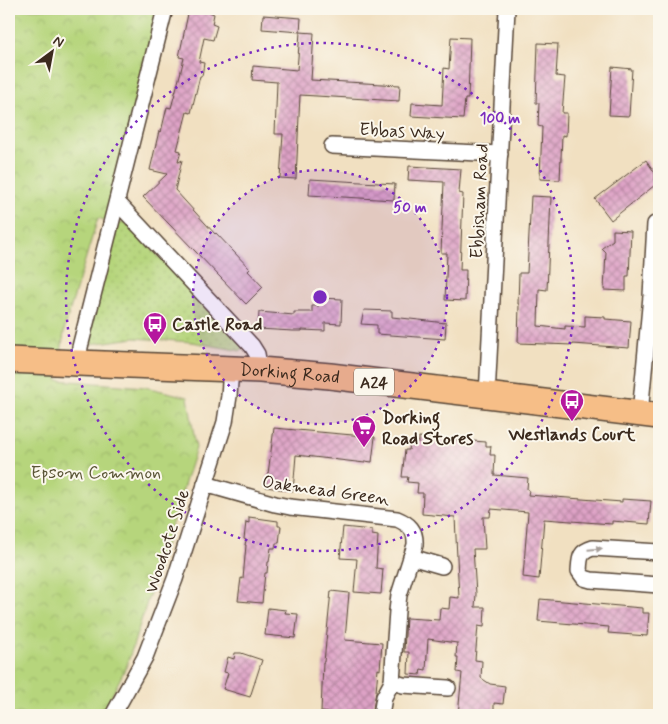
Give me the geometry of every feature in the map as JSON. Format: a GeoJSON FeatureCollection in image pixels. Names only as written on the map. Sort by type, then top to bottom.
{"type":"FeatureCollection","features":[{"type":"Feature","properties":{"kind":"highway","name":"Dorking Road"},"geometry":{"type":"LineString","coordinates":[[9,360],[260,370],[330,376],[650,415]]}},
{"type":"Feature","properties":{"kind":"street"},"geometry":{"type":"LineString","coordinates":[[78,364],[80,347],[165,9]]}},
{"type":"Feature","properties":{"kind":"street","name":"Ebbisham Road"},"geometry":{"type":"LineString","coordinates":[[487,396],[506,9]]}},
{"type":"Feature","properties":{"kind":"street","name":"Ebbas Way"},"geometry":{"type":"LineString","coordinates":[[332,146],[500,154]]}},
{"type":"Feature","properties":{"kind":"street"},"geometry":{"type":"LineString","coordinates":[[117,202],[252,346],[257,354],[260,370]]}},
{"type":"Feature","properties":{"kind":"street"},"geometry":{"type":"LineString","coordinates":[[650,415],[655,224]]}},
{"type":"Feature","properties":{"kind":"street","name":"Woodcote Side"},"geometry":{"type":"LineString","coordinates":[[113,715],[145,657],[175,579],[225,422],[230,396],[231,369]]}},
{"type":"Feature","properties":{"kind":"street","name":"Oakmead Green"},"geometry":{"type":"LineString","coordinates":[[205,484],[290,507],[397,519],[405,522],[412,529],[415,537],[414,544],[396,611],[392,682],[384,697],[382,715]]}},
{"type":"Feature","properties":{"kind":"street"},"geometry":{"type":"LineString","coordinates":[[659,552],[593,548],[585,550],[580,557],[579,571],[584,578],[591,580],[659,585]]}},
{"type":"Feature","properties":{"kind":"street"},"geometry":{"type":"LineString","coordinates":[[411,557],[442,566]]}},
{"type":"Feature","properties":{"kind":"street"},"geometry":{"type":"LineString","coordinates":[[392,682],[403,685],[448,688]]}},
{"type":"Feature","properties":{"kind":"green space","name":"Epsom Common"},"geometry":{"type":"Polygon","coordinates":[[[9,9],[159,9],[107,221],[98,218],[65,326],[57,380],[145,387],[188,397],[196,448],[127,665],[102,715],[9,715],[9,9]]]}},
{"type":"Feature","properties":{"kind":"green space"},"geometry":{"type":"Polygon","coordinates":[[[126,221],[243,346],[241,351],[192,342],[134,338],[91,344],[88,338],[118,224],[126,221]]]}},
{"type":"Feature","properties":{"kind":"building"},"geometry":{"type":"Polygon","coordinates":[[[189,9],[210,9],[209,12],[214,14],[212,24],[217,26],[213,40],[204,38],[199,62],[204,63],[202,76],[200,76],[191,113],[187,112],[177,150],[181,151],[178,162],[182,160],[175,190],[250,269],[248,271],[263,287],[246,304],[143,197],[167,174],[150,170],[159,131],[161,132],[167,107],[171,108],[180,75],[184,58],[179,57],[189,9]]]}},
{"type":"Feature","properties":{"kind":"building"},"geometry":{"type":"Polygon","coordinates":[[[263,15],[301,18],[300,32],[262,29],[263,15]]]}},
{"type":"Feature","properties":{"kind":"building"},"geometry":{"type":"Polygon","coordinates":[[[300,32],[314,33],[311,80],[400,85],[399,101],[300,95],[296,179],[280,178],[283,134],[275,134],[277,82],[252,80],[253,66],[297,70],[300,32]]]}},
{"type":"Feature","properties":{"kind":"building"},"geometry":{"type":"Polygon","coordinates":[[[451,37],[470,38],[468,99],[465,99],[463,119],[411,116],[412,103],[442,105],[444,68],[449,69],[451,37]]]}},
{"type":"Feature","properties":{"kind":"building"},"geometry":{"type":"Polygon","coordinates":[[[538,43],[558,44],[556,76],[565,77],[562,113],[567,113],[566,136],[562,135],[560,180],[540,179],[542,127],[538,126],[539,103],[536,103],[538,43]]]}},
{"type":"Feature","properties":{"kind":"building"},"geometry":{"type":"Polygon","coordinates":[[[612,67],[632,69],[629,116],[609,115],[612,67]]]}},
{"type":"Feature","properties":{"kind":"building"},"geometry":{"type":"Polygon","coordinates":[[[646,160],[655,173],[655,185],[611,220],[595,199],[646,160]]]}},
{"type":"Feature","properties":{"kind":"building"},"geometry":{"type":"Polygon","coordinates":[[[409,166],[461,169],[459,193],[463,194],[460,270],[466,270],[465,301],[445,300],[447,253],[441,253],[444,182],[408,180],[409,166]]]}},
{"type":"Feature","properties":{"kind":"building"},"geometry":{"type":"Polygon","coordinates":[[[310,179],[395,184],[394,200],[309,195],[310,179]]]}},
{"type":"Feature","properties":{"kind":"building"},"geometry":{"type":"Polygon","coordinates":[[[531,196],[551,197],[547,290],[539,289],[538,326],[565,329],[565,326],[585,327],[585,316],[631,321],[629,348],[518,343],[519,273],[527,273],[531,196]]]}},
{"type":"Feature","properties":{"kind":"building"},"geometry":{"type":"Polygon","coordinates":[[[613,230],[631,231],[629,276],[626,276],[626,291],[604,290],[606,252],[602,248],[613,240],[613,230]]]}},
{"type":"Feature","properties":{"kind":"building"},"geometry":{"type":"Polygon","coordinates":[[[320,298],[342,299],[341,324],[325,323],[325,331],[258,329],[259,312],[294,315],[294,312],[312,312],[312,306],[319,306],[320,298]]]}},
{"type":"Feature","properties":{"kind":"building"},"geometry":{"type":"Polygon","coordinates":[[[364,310],[392,311],[392,317],[446,323],[445,339],[377,334],[377,325],[361,324],[364,310]]]}},
{"type":"Feature","properties":{"kind":"building"},"geometry":{"type":"Polygon","coordinates":[[[274,428],[375,437],[372,462],[365,461],[365,463],[296,455],[293,491],[266,487],[274,428]]]}},
{"type":"Feature","properties":{"kind":"building"},"geometry":{"type":"Polygon","coordinates":[[[419,437],[486,442],[486,446],[491,446],[490,455],[495,455],[494,475],[528,478],[528,495],[622,502],[622,499],[651,501],[649,524],[612,521],[612,524],[544,519],[539,579],[523,577],[528,512],[491,509],[490,517],[483,517],[485,549],[473,549],[475,607],[485,607],[484,627],[478,626],[475,660],[482,661],[481,678],[490,684],[505,686],[503,704],[494,703],[494,712],[489,712],[488,715],[458,715],[462,673],[457,672],[457,643],[428,639],[426,670],[421,669],[420,675],[408,674],[409,652],[404,652],[406,618],[439,620],[440,608],[449,609],[450,597],[459,598],[455,517],[422,514],[423,493],[417,493],[418,483],[407,482],[408,477],[402,477],[405,450],[409,450],[410,442],[419,442],[419,437]]]}},
{"type":"Feature","properties":{"kind":"building"},"geometry":{"type":"Polygon","coordinates":[[[249,517],[278,521],[278,526],[281,526],[279,543],[276,543],[275,548],[271,548],[267,573],[265,573],[262,603],[238,601],[241,578],[243,579],[246,522],[249,523],[249,517]]]}},
{"type":"Feature","properties":{"kind":"building"},"geometry":{"type":"Polygon","coordinates":[[[343,527],[372,530],[372,535],[378,536],[376,568],[383,569],[381,594],[354,592],[357,559],[340,558],[343,527]]]}},
{"type":"Feature","properties":{"kind":"building"},"geometry":{"type":"Polygon","coordinates":[[[331,591],[349,593],[345,640],[382,643],[380,670],[378,669],[372,715],[345,715],[321,712],[323,662],[331,591]]]}},
{"type":"Feature","properties":{"kind":"building"},"geometry":{"type":"Polygon","coordinates":[[[540,599],[642,608],[642,613],[649,613],[647,636],[608,633],[609,627],[538,621],[540,599]]]}},
{"type":"Feature","properties":{"kind":"building"},"geometry":{"type":"Polygon","coordinates":[[[268,608],[286,610],[285,613],[298,614],[295,638],[265,635],[268,608]]]}},
{"type":"Feature","properties":{"kind":"building"},"geometry":{"type":"Polygon","coordinates":[[[235,653],[241,653],[262,660],[250,697],[223,689],[228,673],[224,672],[228,657],[234,659],[235,653]]]}},
{"type":"Feature","properties":{"kind":"place","name":"Castle Road"},"geometry":{"type":"Point","coordinates":[155,345]}},
{"type":"Feature","properties":{"kind":"place","name":"Westlands Court"},"geometry":{"type":"Point","coordinates":[572,422]}},
{"type":"Feature","properties":{"kind":"place","name":"Dorking Road Stores"},"geometry":{"type":"Point","coordinates":[364,448]}}]}
